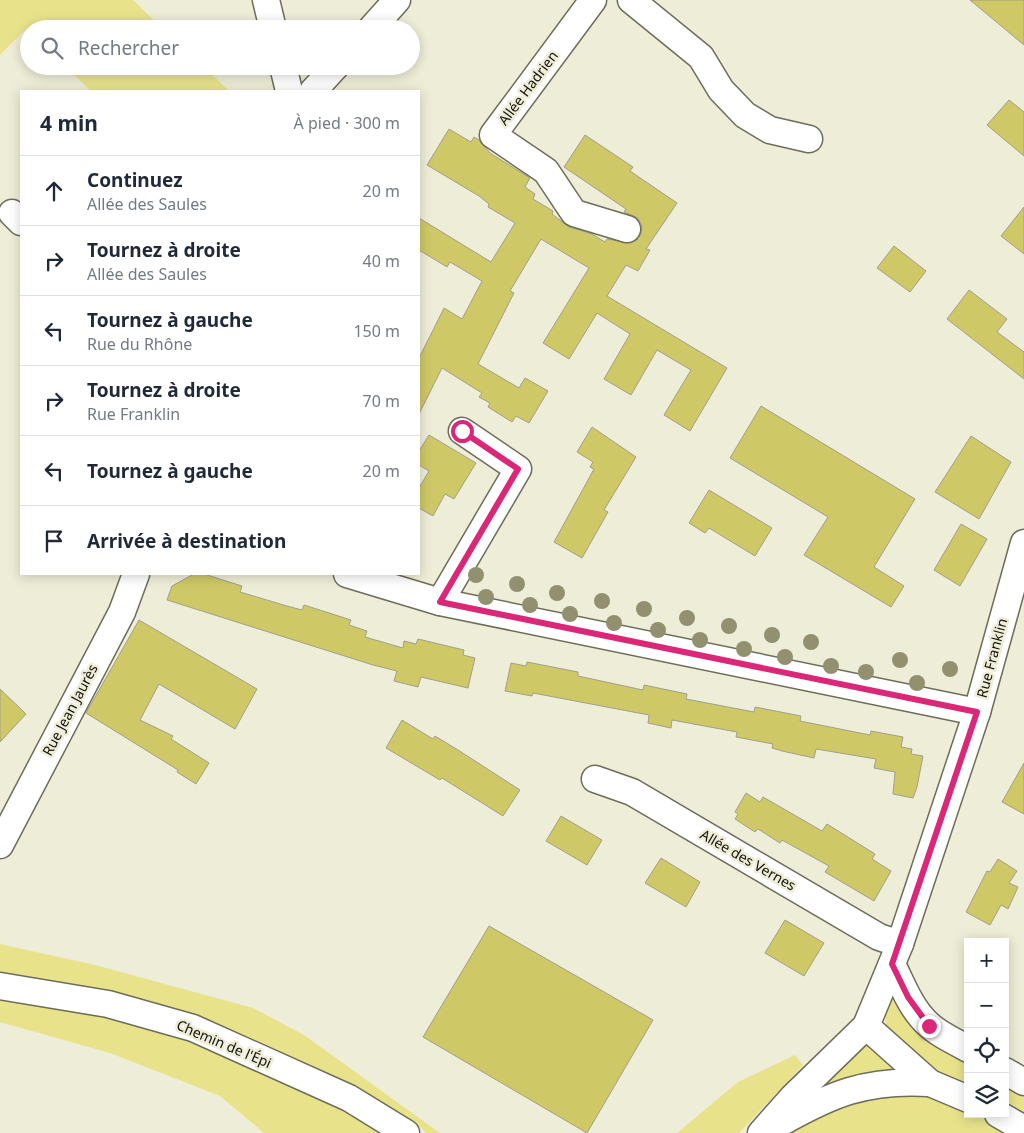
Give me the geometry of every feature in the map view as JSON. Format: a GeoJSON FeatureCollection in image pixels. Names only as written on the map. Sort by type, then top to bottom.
{"type":"FeatureCollection","features":[{"type":"Feature","properties":{"kind":"street"},"geometry":{"type":"LineString","coordinates":[[266,0],[272,20]]}},
{"type":"Feature","properties":{"kind":"street"},"geometry":{"type":"LineString","coordinates":[[379,20],[397,0]]}},
{"type":"Feature","properties":{"kind":"street","name":"Allée Hadrien"},"geometry":{"type":"LineString","coordinates":[[593,0],[493,135],[546,171],[574,213],[627,228]]}},
{"type":"Feature","properties":{"kind":"street"},"geometry":{"type":"LineString","coordinates":[[633,0],[701,57],[721,90],[745,115],[770,130],[809,139]]}},
{"type":"Feature","properties":{"kind":"street"},"geometry":{"type":"LineString","coordinates":[[285,75],[289,90]]}},
{"type":"Feature","properties":{"kind":"street"},"geometry":{"type":"LineString","coordinates":[[314,90],[328,75]]}},
{"type":"Feature","properties":{"kind":"street"},"geometry":{"type":"LineString","coordinates":[[440,602],[518,469],[462,431]]}},
{"type":"Feature","properties":{"kind":"street","name":"Rue Franklin"},"geometry":{"type":"LineString","coordinates":[[866,1026],[896,954],[977,712],[1023,551]]}},
{"type":"Feature","properties":{"kind":"street","name":"Rue Jean Jaurès"},"geometry":{"type":"LineString","coordinates":[[0,845],[122,612],[136,575]]}},
{"type":"Feature","properties":{"kind":"street"},"geometry":{"type":"LineString","coordinates":[[350,575],[440,602],[977,712]]}},
{"type":"Feature","properties":{"kind":"street","name":"Allée des Vernes"},"geometry":{"type":"LineString","coordinates":[[595,778],[632,792],[879,937],[896,954]]}},
{"type":"Feature","properties":{"kind":"street"},"geometry":{"type":"LineString","coordinates":[[896,954],[908,997],[924,1020],[936,1030],[964,1047]]}},
{"type":"Feature","properties":{"kind":"street","name":"Chemin de l'Épi"},"geometry":{"type":"LineString","coordinates":[[0,986],[108,1004],[193,1028],[349,1098],[406,1133]]}},
{"type":"Feature","properties":{"kind":"street"},"geometry":{"type":"LineString","coordinates":[[762,1133],[792,1098],[866,1026],[930,1083],[964,1097]]}},
{"type":"Feature","properties":{"kind":"street"},"geometry":{"type":"LineString","coordinates":[[1008,1073],[1024,1082]]}},
{"type":"Feature","properties":{"kind":"street"},"geometry":{"type":"LineString","coordinates":[[762,1133],[800,1112],[854,1088],[905,1082],[930,1083]]}},
{"type":"Feature","properties":{"kind":"street"},"geometry":{"type":"LineString","coordinates":[[1005,1118],[1024,1129]]}},
{"type":"Feature","properties":{"kind":"shaded area"},"geometry":{"type":"Polygon","coordinates":[[[0,0],[133,0],[154,20],[20,20],[20,35],[0,55],[0,0]]]}},
{"type":"Feature","properties":{"kind":"shaded area"},"geometry":{"type":"Polygon","coordinates":[[[74,75],[212,75],[228,90],[90,90],[74,75]]]}},
{"type":"Feature","properties":{"kind":"shaded area"},"geometry":{"type":"Polygon","coordinates":[[[0,944],[95,965],[253,1008],[304,1035],[440,1133],[426,1133],[418,1125],[355,1086],[235,1035],[0,978],[0,944]]]}},
{"type":"Feature","properties":{"kind":"shaded area"},"geometry":{"type":"Polygon","coordinates":[[[0,994],[166,1026],[341,1104],[387,1133],[264,1133],[220,1096],[110,1053],[0,1022],[0,994]]]}},
{"type":"Feature","properties":{"kind":"shaded area"},"geometry":{"type":"Polygon","coordinates":[[[896,995],[964,1053],[964,1086],[922,1064],[906,1052],[894,1040],[886,1026],[886,1011],[896,995]]]}},
{"type":"Feature","properties":{"kind":"shaded area"},"geometry":{"type":"Polygon","coordinates":[[[865,1043],[913,1073],[809,1091],[865,1043]]]}},
{"type":"Feature","properties":{"kind":"shaded area"},"geometry":{"type":"Polygon","coordinates":[[[795,1055],[803,1065],[739,1133],[677,1133],[738,1082],[795,1055]]]}},
{"type":"Feature","properties":{"kind":"shaded area"},"geometry":{"type":"Polygon","coordinates":[[[1009,1080],[1024,1089],[1024,1117],[1009,1109],[1009,1080]]]}},
{"type":"Feature","properties":{"kind":"shaded area"},"geometry":{"type":"Polygon","coordinates":[[[884,1092],[924,1094],[964,1107],[964,1118],[988,1118],[1015,1133],[791,1133],[822,1112],[884,1092]]]}},
{"type":"Feature","properties":{"kind":"building"},"geometry":{"type":"Polygon","coordinates":[[[970,0],[1024,0],[1024,45],[970,0]]]}},
{"type":"Feature","properties":{"kind":"building"},"geometry":{"type":"Polygon","coordinates":[[[1009,100],[1024,112],[1024,156],[987,125],[1009,100]]]}},
{"type":"Feature","properties":{"kind":"building"},"geometry":{"type":"Polygon","coordinates":[[[449,129],[471,142],[474,137],[490,153],[530,178],[525,187],[535,194],[533,199],[553,211],[552,214],[569,227],[592,234],[605,242],[607,239],[631,243],[637,240],[641,234],[642,226],[638,218],[624,212],[626,209],[564,167],[585,135],[633,167],[630,171],[677,203],[646,249],[650,250],[638,271],[626,265],[607,296],[727,368],[690,431],[664,415],[691,370],[657,350],[631,395],[604,379],[630,334],[597,313],[569,359],[543,343],[589,268],[541,239],[510,291],[514,293],[478,364],[519,388],[525,378],[548,391],[529,423],[516,416],[512,422],[488,407],[490,403],[479,397],[482,393],[442,368],[420,412],[420,356],[444,308],[462,319],[482,281],[450,262],[447,267],[420,251],[420,219],[491,262],[515,223],[488,207],[489,204],[479,196],[427,165],[449,129]]]}},
{"type":"Feature","properties":{"kind":"building"},"geometry":{"type":"Polygon","coordinates":[[[1024,207],[1024,254],[1001,236],[1024,207]]]}},
{"type":"Feature","properties":{"kind":"building"},"geometry":{"type":"Polygon","coordinates":[[[894,246],[926,271],[910,292],[877,268],[894,246]]]}},
{"type":"Feature","properties":{"kind":"building"},"geometry":{"type":"Polygon","coordinates":[[[969,290],[1007,319],[997,332],[1024,352],[1024,379],[947,319],[969,290]]]}},
{"type":"Feature","properties":{"kind":"building"},"geometry":{"type":"Polygon","coordinates":[[[761,406],[915,499],[874,567],[904,586],[891,607],[804,555],[828,517],[730,458],[761,406]]]}},
{"type":"Feature","properties":{"kind":"building"},"geometry":{"type":"Polygon","coordinates":[[[592,427],[636,457],[604,510],[608,512],[582,558],[554,542],[594,469],[590,467],[593,462],[577,452],[592,427]]]}},
{"type":"Feature","properties":{"kind":"building"},"geometry":{"type":"Polygon","coordinates":[[[429,435],[476,463],[454,499],[445,494],[433,516],[420,509],[420,486],[429,471],[420,466],[420,449],[429,435]]]}},
{"type":"Feature","properties":{"kind":"building"},"geometry":{"type":"Polygon","coordinates":[[[971,436],[1011,462],[979,519],[935,492],[971,436]]]}},
{"type":"Feature","properties":{"kind":"building"},"geometry":{"type":"Polygon","coordinates":[[[709,490],[772,528],[755,556],[709,528],[705,533],[689,523],[709,490]]]}},
{"type":"Feature","properties":{"kind":"building"},"geometry":{"type":"Polygon","coordinates":[[[961,524],[987,539],[960,586],[934,570],[961,524]]]}},
{"type":"Feature","properties":{"kind":"building"},"geometry":{"type":"Polygon","coordinates":[[[192,575],[207,575],[242,586],[240,592],[302,610],[304,605],[351,620],[349,625],[367,631],[365,637],[403,648],[404,641],[416,644],[418,639],[464,650],[463,655],[475,658],[468,688],[421,677],[418,687],[394,681],[397,671],[167,600],[172,586],[192,575]]]}},
{"type":"Feature","properties":{"kind":"building"},"geometry":{"type":"Polygon","coordinates":[[[139,620],[257,689],[235,729],[159,684],[140,720],[173,736],[171,739],[209,763],[196,784],[177,772],[178,770],[86,713],[139,620]]]}},
{"type":"Feature","properties":{"kind":"building"},"geometry":{"type":"Polygon","coordinates":[[[527,662],[578,672],[578,676],[643,690],[644,685],[687,694],[686,699],[754,712],[755,707],[801,716],[800,721],[870,735],[871,731],[903,737],[901,747],[912,749],[911,754],[923,756],[917,787],[913,798],[893,794],[895,772],[874,768],[876,759],[816,749],[814,758],[772,748],[773,744],[736,737],[737,732],[672,720],[671,728],[648,723],[649,715],[533,693],[532,696],[505,691],[511,663],[526,666],[527,662]]]}},
{"type":"Feature","properties":{"kind":"building"},"geometry":{"type":"Polygon","coordinates":[[[0,689],[26,714],[0,742],[0,689]]]}},
{"type":"Feature","properties":{"kind":"building"},"geometry":{"type":"Polygon","coordinates":[[[402,720],[433,739],[435,736],[520,790],[503,816],[442,778],[440,780],[386,748],[402,720]]]}},
{"type":"Feature","properties":{"kind":"building"},"geometry":{"type":"Polygon","coordinates":[[[1024,763],[1024,814],[1002,802],[1024,763]]]}},
{"type":"Feature","properties":{"kind":"building"},"geometry":{"type":"Polygon","coordinates":[[[746,793],[760,802],[763,797],[822,831],[827,824],[875,854],[872,859],[891,871],[874,901],[825,872],[829,866],[782,840],[780,843],[758,829],[755,832],[735,819],[738,814],[735,812],[746,793]]]}},
{"type":"Feature","properties":{"kind":"building"},"geometry":{"type":"Polygon","coordinates":[[[561,816],[602,840],[587,865],[546,841],[561,816]]]}},
{"type":"Feature","properties":{"kind":"building"},"geometry":{"type":"Polygon","coordinates":[[[661,858],[700,882],[686,907],[645,883],[661,858]]]}},
{"type":"Feature","properties":{"kind":"building"},"geometry":{"type":"Polygon","coordinates":[[[998,859],[1017,871],[1009,883],[1018,887],[1008,909],[1001,905],[990,925],[966,912],[987,871],[990,872],[998,859]]]}},
{"type":"Feature","properties":{"kind":"building"},"geometry":{"type":"Polygon","coordinates":[[[785,920],[824,943],[804,976],[765,953],[785,920]]]}},
{"type":"Feature","properties":{"kind":"building"},"geometry":{"type":"Polygon","coordinates":[[[489,926],[653,1020],[587,1133],[423,1037],[489,926]]]}},
{"type":"Feature","properties":{"kind":"route"},"geometry":{"type":"LineString","coordinates":[[462,431],[518,469],[440,602],[977,712],[892,964],[908,997],[929,1026]]}}]}
